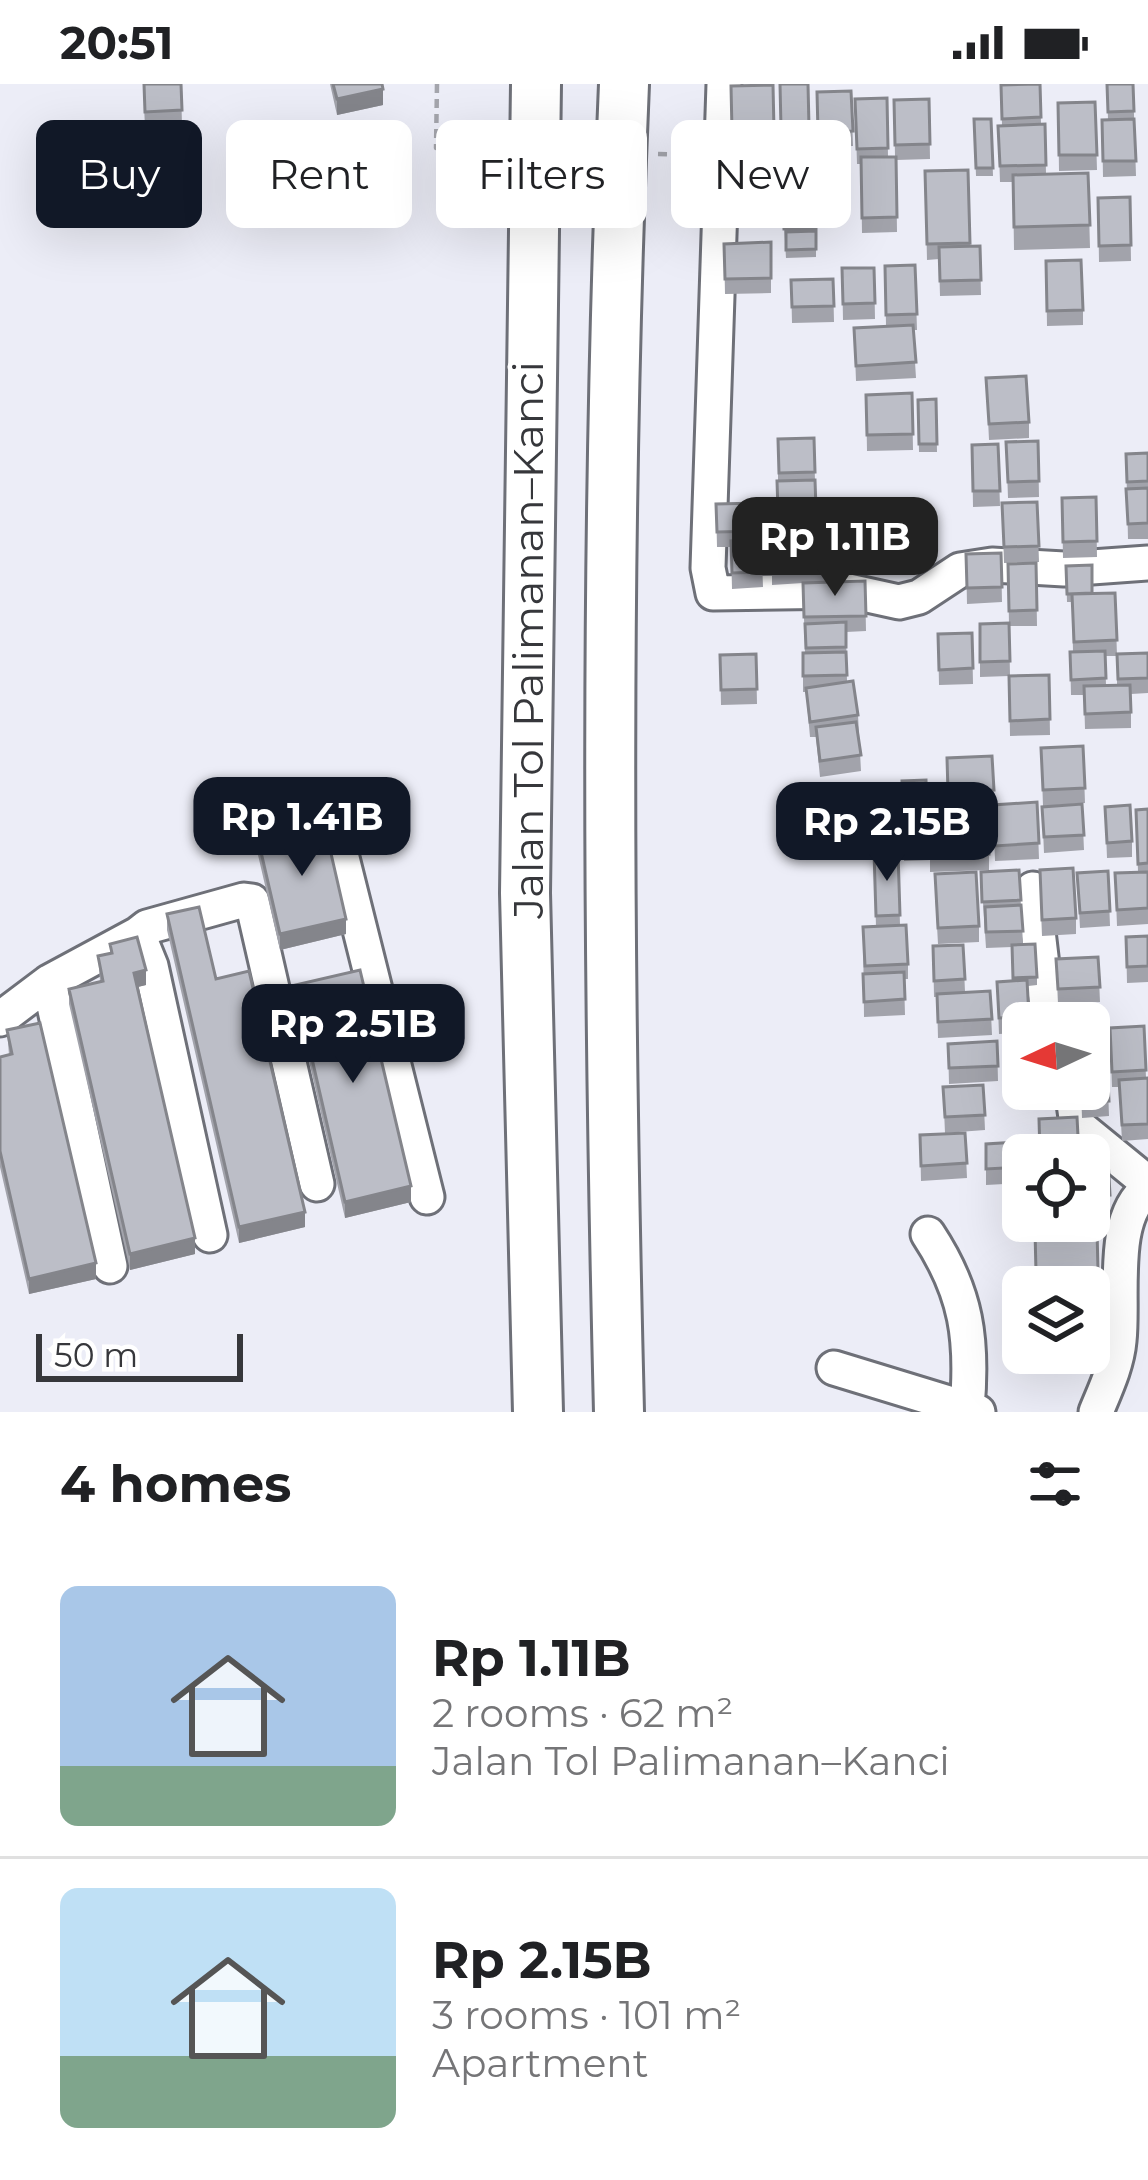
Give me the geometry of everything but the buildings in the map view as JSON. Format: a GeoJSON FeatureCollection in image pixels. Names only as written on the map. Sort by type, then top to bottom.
{"type":"FeatureCollection","features":[{"type":"Feature","properties":{"kind":"highway","name":"Jalan Tol Palimanan–Kanci"},"geometry":{"type":"LineString","coordinates":[[536,84],[525,893],[538,1412]]}},
{"type":"Feature","properties":{"kind":"highway","name":"Jalan Tol Palimanan–Kanci"},"geometry":{"type":"LineString","coordinates":[[619,1412],[611,871],[624,84]]}},
{"type":"Feature","properties":{"kind":"street"},"geometry":{"type":"LineString","coordinates":[[724,84],[708,568],[713,593],[849,591],[899,602],[919,597],[960,570],[992,565],[1064,569],[1148,563]]}},
{"type":"Feature","properties":{"kind":"street"},"geometry":{"type":"LineString","coordinates":[[338,842],[428,1197]]}},
{"type":"Feature","properties":{"kind":"street"},"geometry":{"type":"LineString","coordinates":[[1033,889],[1047,1002]]}},
{"type":"Feature","properties":{"kind":"street"},"geometry":{"type":"LineString","coordinates":[[0,1019],[49,982],[147,927],[244,900],[252,902],[316,1184]]}},
{"type":"Feature","properties":{"kind":"street"},"geometry":{"type":"LineString","coordinates":[[138,934],[151,966],[210,1235]]}},
{"type":"Feature","properties":{"kind":"street"},"geometry":{"type":"LineString","coordinates":[[274,997],[370,970]]}},
{"type":"Feature","properties":{"kind":"street"},"geometry":{"type":"LineString","coordinates":[[49,982],[110,1266]]}},
{"type":"Feature","properties":{"kind":"street"},"geometry":{"type":"LineString","coordinates":[[1075,1110],[1077,1125],[1148,1186],[1131,1207],[1124,1235],[1119,1344],[1096,1412]]}},
{"type":"Feature","properties":{"kind":"street"},"geometry":{"type":"LineString","coordinates":[[834,1368],[972,1410],[971,1360],[961,1295],[928,1234]]}},
{"type":"Feature","properties":{"kind":"path"},"geometry":{"type":"LineString","coordinates":[[436,120],[437,84]]}}]}
